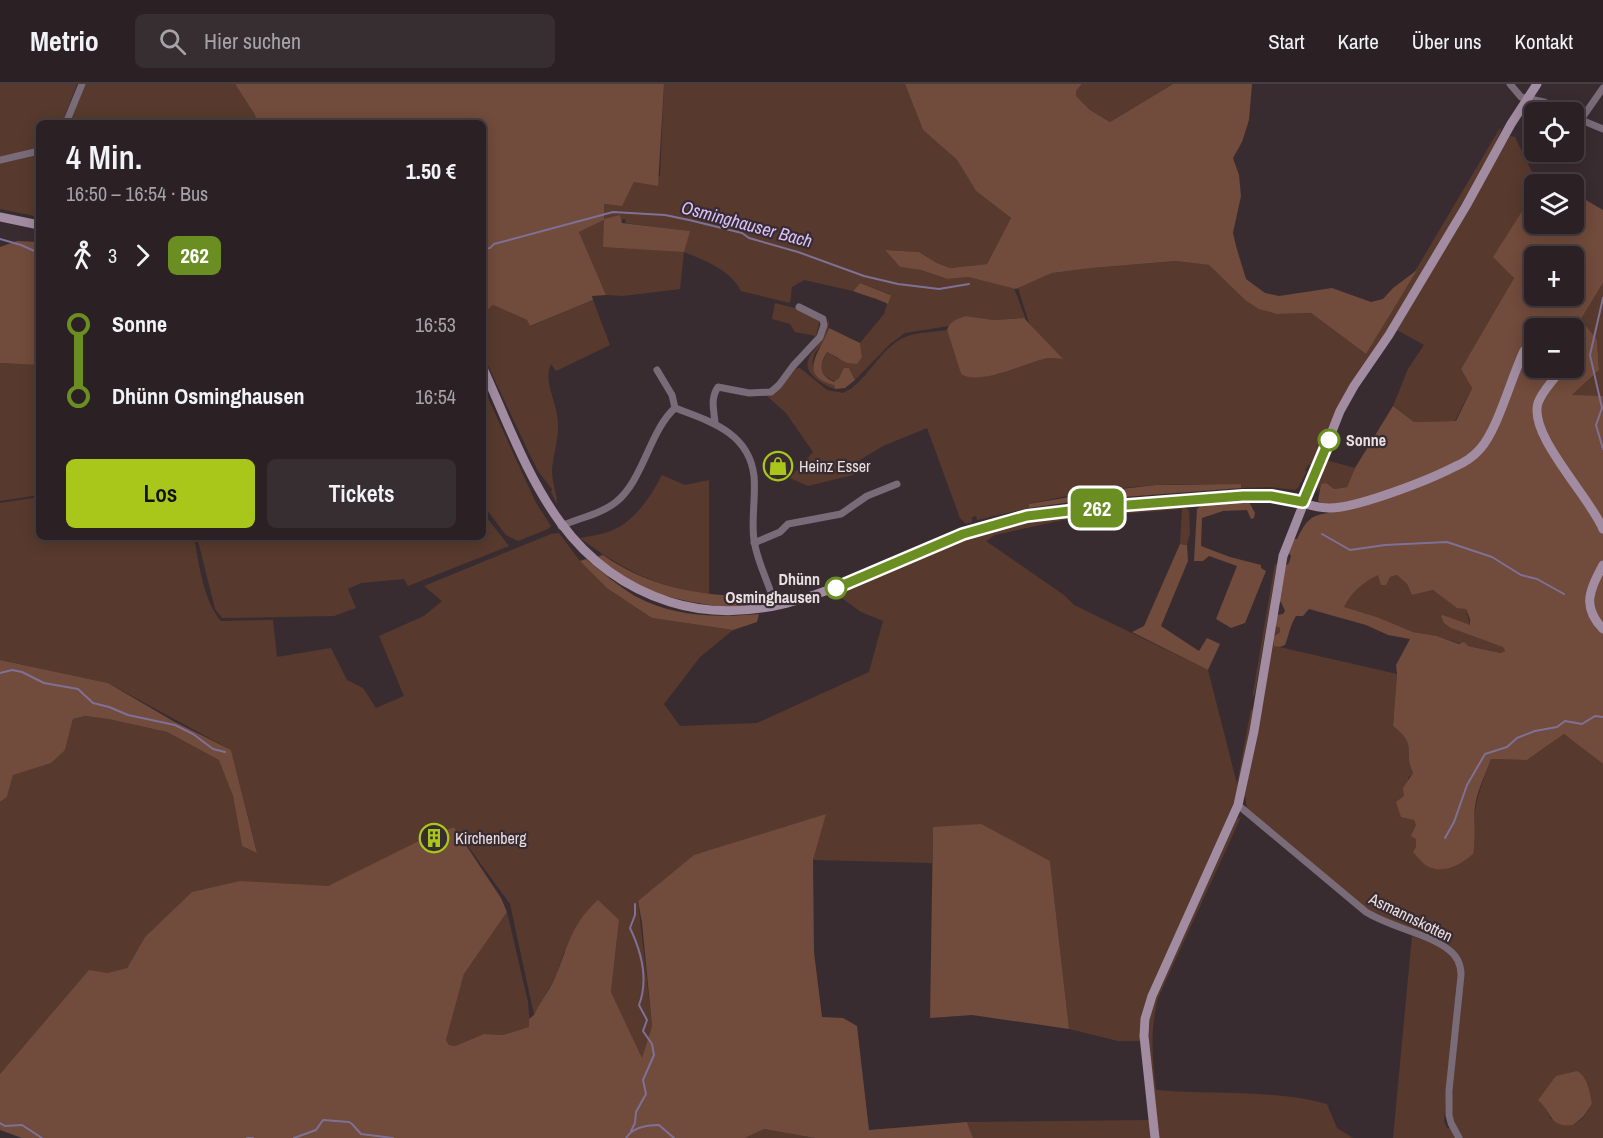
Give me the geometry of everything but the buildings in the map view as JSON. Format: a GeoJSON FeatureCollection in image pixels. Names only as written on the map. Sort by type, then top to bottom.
{"type":"FeatureCollection","features":[{"type":"Feature","properties":{"kind":"main road"},"geometry":{"type":"LineString","coordinates":[[1155,1138],[1145,1046],[1147,1012],[1238,805],[1254,731],[1282,556],[1349,394],[1401,316],[1511,124],[1537,84]]}},
{"type":"Feature","properties":{"kind":"main road"},"geometry":{"type":"LineString","coordinates":[[0,217],[36,224]]}},
{"type":"Feature","properties":{"kind":"main road"},"geometry":{"type":"LineString","coordinates":[[486,375],[538,488],[561,526],[589,557],[620,580],[649,594],[681,605],[711,610],[749,611],[827,592],[963,534],[1027,516],[1102,507],[1243,496],[1271,496],[1327,508],[1347,507],[1452,469],[1473,456],[1486,441],[1524,351]]}},
{"type":"Feature","properties":{"kind":"main road"},"geometry":{"type":"LineString","coordinates":[[1554,378],[1539,400],[1537,420],[1544,437],[1603,529]]}},
{"type":"Feature","properties":{"kind":"main road"},"geometry":{"type":"LineString","coordinates":[[1603,565],[1590,590],[1589,601],[1592,614],[1603,629]]}},
{"type":"Feature","properties":{"kind":"street"},"geometry":{"type":"LineString","coordinates":[[67,120],[81,84]]}},
{"type":"Feature","properties":{"kind":"street"},"geometry":{"type":"LineString","coordinates":[[1510,84],[1518,95],[1544,102]]}},
{"type":"Feature","properties":{"kind":"street"},"geometry":{"type":"LineString","coordinates":[[1584,111],[1603,88]]}},
{"type":"Feature","properties":{"kind":"street"},"geometry":{"type":"LineString","coordinates":[[1584,122],[1603,129]]}},
{"type":"Feature","properties":{"kind":"street"},"geometry":{"type":"LineString","coordinates":[[0,160],[36,152]]}},
{"type":"Feature","properties":{"kind":"street"},"geometry":{"type":"LineString","coordinates":[[715,423],[713,402],[718,387],[749,393],[771,392],[820,337],[824,325],[823,319],[799,307]]}},
{"type":"Feature","properties":{"kind":"street"},"geometry":{"type":"LineString","coordinates":[[561,526],[602,510],[622,496],[661,427],[675,408],[672,395],[657,370]]}},
{"type":"Feature","properties":{"kind":"street"},"geometry":{"type":"LineString","coordinates":[[675,408],[715,423],[741,442],[754,475],[754,543],[775,606]]}},
{"type":"Feature","properties":{"kind":"street"},"geometry":{"type":"LineString","coordinates":[[754,543],[780,532],[788,524],[841,514],[867,496],[897,484]]}},
{"type":"Feature","properties":{"kind":"street","name":"Asmannskotten"},"geometry":{"type":"LineString","coordinates":[[1238,805],[1366,912],[1378,920],[1437,943],[1449,949],[1455,956],[1461,975],[1450,1073],[1449,1108],[1451,1124],[1459,1138]]}},
{"type":"Feature","properties":{"kind":"shaded area"},"geometry":{"type":"Polygon","coordinates":[[[0,84],[77,84],[63,120],[36,120],[36,148],[0,157],[0,84]]]}},
{"type":"Feature","properties":{"kind":"shaded area"},"geometry":{"type":"Polygon","coordinates":[[[85,84],[235,84],[256,120],[70,120],[85,84]]]}},
{"type":"Feature","properties":{"kind":"shaded area"},"geometry":{"type":"Polygon","coordinates":[[[235,84],[664,84],[658,186],[634,182],[622,206],[604,204],[604,219],[620,215],[622,223],[690,231],[684,252],[603,247],[604,220],[579,232],[606,295],[592,296],[593,300],[530,326],[527,320],[493,305],[486,311],[486,120],[256,120],[235,84]]]}},
{"type":"Feature","properties":{"kind":"shaded area"},"geometry":{"type":"Polygon","coordinates":[[[664,84],[905,84],[923,130],[957,160],[976,191],[1011,218],[987,264],[950,268],[919,252],[885,250],[900,267],[921,270],[946,279],[968,277],[1014,288],[1026,320],[1024,318],[994,320],[966,316],[949,326],[905,333],[890,344],[855,380],[849,368],[835,382],[822,374],[820,368],[827,352],[838,359],[862,357],[860,343],[884,314],[890,294],[860,283],[853,291],[804,280],[792,287],[790,303],[741,291],[724,272],[684,252],[680,289],[623,296],[606,295],[579,232],[604,220],[603,204],[622,205],[634,182],[660,176],[664,84]],[[620,215],[603,247],[689,231],[624,223],[626,223],[625,219],[622,219],[621,223],[620,215]]]}},
{"type":"Feature","properties":{"kind":"shaded area"},"geometry":{"type":"Polygon","coordinates":[[[905,84],[1082,84],[1076,91],[1076,96],[1090,110],[1110,122],[1173,84],[1252,84],[1249,120],[1242,142],[1233,158],[1239,175],[1241,196],[1233,233],[1246,279],[1265,293],[1279,296],[1332,288],[1371,302],[1383,299],[1393,288],[1417,270],[1366,354],[1311,313],[1277,314],[1259,309],[1245,300],[1209,265],[1176,261],[1092,268],[1052,273],[1016,289],[968,277],[947,279],[921,270],[900,267],[885,250],[919,252],[950,268],[987,264],[1011,218],[976,191],[957,160],[923,130],[905,84]]]}},
{"type":"Feature","properties":{"kind":"shaded area"},"geometry":{"type":"Polygon","coordinates":[[[1082,84],[1173,84],[1110,122],[1090,110],[1076,96],[1076,91],[1082,84]]]}},
{"type":"Feature","properties":{"kind":"shaded area"},"geometry":{"type":"Polygon","coordinates":[[[1500,128],[1492,151],[1317,456],[1308,465],[1305,470],[1307,471],[1295,490],[1269,487],[1241,488],[1241,484],[1168,484],[1125,488],[1045,500],[1029,504],[1029,508],[977,520],[976,516],[972,517],[972,522],[966,524],[960,518],[927,428],[883,446],[850,466],[853,475],[808,486],[790,478],[813,452],[786,413],[767,396],[793,369],[800,368],[827,390],[843,393],[859,382],[896,342],[915,334],[947,330],[961,374],[998,374],[1047,358],[1062,359],[1029,323],[1018,288],[1052,273],[1176,261],[1209,265],[1245,300],[1277,314],[1311,313],[1366,354],[1500,128]]]}},
{"type":"Feature","properties":{"kind":"shaded area"},"geometry":{"type":"Polygon","coordinates":[[[1510,136],[1515,137],[1524,155],[1524,162],[1527,162],[1533,174],[1524,174],[1524,208],[1494,256],[1514,278],[1461,369],[1472,387],[1455,421],[1414,422],[1393,406],[1408,369],[1424,345],[1397,330],[1510,136]]]}},
{"type":"Feature","properties":{"kind":"shaded area"},"geometry":{"type":"Polygon","coordinates":[[[36,156],[36,216],[0,209],[0,163],[36,156]]]}},
{"type":"Feature","properties":{"kind":"shaded area"},"geometry":{"type":"Polygon","coordinates":[[[1584,199],[1603,210],[1603,283],[1582,318],[1524,318],[1524,378],[1584,378],[1584,323],[1597,340],[1599,370],[1572,395],[1603,396],[1603,764],[1564,734],[1527,760],[1491,759],[1476,801],[1473,854],[1458,865],[1439,869],[1427,866],[1413,852],[1416,839],[1411,836],[1416,825],[1414,820],[1401,817],[1396,802],[1404,796],[1403,788],[1413,773],[1406,739],[1393,726],[1396,665],[1410,639],[1388,635],[1366,625],[1309,609],[1303,616],[1296,616],[1285,645],[1280,647],[1274,646],[1273,637],[1280,632],[1280,628],[1274,625],[1276,615],[1283,614],[1285,611],[1281,602],[1278,602],[1283,568],[1289,563],[1291,556],[1288,552],[1292,539],[1297,539],[1312,518],[1329,513],[1330,507],[1318,501],[1321,484],[1326,483],[1334,489],[1347,487],[1355,468],[1393,406],[1414,422],[1456,421],[1472,388],[1461,369],[1514,278],[1493,257],[1524,208],[1524,234],[1584,234],[1584,199]],[[1378,575],[1354,592],[1344,607],[1377,617],[1413,632],[1437,636],[1459,644],[1464,642],[1468,646],[1501,653],[1505,651],[1503,647],[1451,628],[1444,623],[1441,616],[1443,615],[1470,625],[1466,609],[1457,608],[1433,590],[1412,595],[1407,584],[1397,575],[1390,577],[1386,585],[1381,585],[1378,575]]]}},
{"type":"Feature","properties":{"kind":"shaded area"},"geometry":{"type":"Polygon","coordinates":[[[17,241],[36,242],[36,365],[0,363],[0,247],[17,241]]]}},
{"type":"Feature","properties":{"kind":"shaded area"},"geometry":{"type":"Polygon","coordinates":[[[860,283],[891,295],[888,304],[853,291],[860,283]]]}},
{"type":"Feature","properties":{"kind":"shaded area"},"geometry":{"type":"Polygon","coordinates":[[[1603,283],[1603,396],[1571,396],[1599,370],[1597,340],[1584,323],[1584,318],[1582,318],[1603,283]]]}},
{"type":"Feature","properties":{"kind":"shaded area"},"geometry":{"type":"Polygon","coordinates":[[[593,300],[610,345],[556,371],[551,364],[549,370],[548,376],[558,419],[552,472],[557,504],[551,492],[552,489],[538,471],[529,453],[486,361],[486,311],[493,305],[527,320],[531,326],[593,300]]]}},
{"type":"Feature","properties":{"kind":"shaded area"},"geometry":{"type":"Polygon","coordinates":[[[775,303],[799,309],[820,320],[816,336],[795,332],[790,324],[772,319],[775,303]]]}},
{"type":"Feature","properties":{"kind":"shaded area"},"geometry":{"type":"Polygon","coordinates":[[[966,316],[994,320],[1024,318],[1063,359],[1046,358],[990,376],[969,377],[961,374],[947,330],[952,322],[966,316]]]}},
{"type":"Feature","properties":{"kind":"shaded area"},"geometry":{"type":"Polygon","coordinates":[[[829,319],[826,337],[815,353],[813,364],[816,374],[824,381],[834,385],[835,389],[816,379],[808,366],[808,361],[829,319]]]}},
{"type":"Feature","properties":{"kind":"shaded area"},"geometry":{"type":"Polygon","coordinates":[[[829,328],[860,343],[862,357],[857,364],[847,363],[827,352],[822,361],[823,373],[834,382],[844,368],[849,368],[855,380],[845,388],[835,389],[834,385],[822,381],[813,368],[817,353],[829,328]]]}},
{"type":"Feature","properties":{"kind":"shaded area"},"geometry":{"type":"Polygon","coordinates":[[[0,363],[36,365],[36,495],[0,501],[0,363]]]}},
{"type":"Feature","properties":{"kind":"shaded area"},"geometry":{"type":"Polygon","coordinates":[[[486,394],[536,503],[551,526],[518,541],[506,535],[486,509],[486,394]]]}},
{"type":"Feature","properties":{"kind":"shaded area"},"geometry":{"type":"Polygon","coordinates":[[[1326,460],[1355,468],[1347,487],[1334,489],[1321,484],[1318,493],[1318,480],[1326,460]]]}},
{"type":"Feature","properties":{"kind":"shaded area"},"geometry":{"type":"Polygon","coordinates":[[[662,475],[685,485],[709,480],[709,594],[656,582],[626,568],[580,538],[608,532],[633,517],[662,475]]]}},
{"type":"Feature","properties":{"kind":"shaded area"},"geometry":{"type":"Polygon","coordinates":[[[1241,484],[1241,488],[1085,500],[1029,508],[1029,504],[1156,485],[1241,484]]]}},
{"type":"Feature","properties":{"kind":"shaded area"},"geometry":{"type":"Polygon","coordinates":[[[36,497],[36,540],[195,540],[206,592],[221,621],[273,620],[277,657],[331,648],[347,680],[363,688],[376,708],[404,696],[379,636],[424,616],[442,601],[424,586],[551,534],[559,533],[580,561],[652,618],[733,630],[700,657],[664,704],[680,726],[757,723],[869,672],[883,621],[861,612],[835,593],[909,560],[984,531],[1032,520],[1081,513],[1180,505],[1189,510],[1190,533],[1187,545],[1180,544],[1182,509],[1072,518],[995,535],[986,541],[1064,595],[1074,605],[1208,670],[1237,784],[1251,709],[1253,711],[1236,801],[1186,913],[1141,1041],[1118,1041],[1069,1029],[1050,861],[933,827],[932,863],[813,860],[825,814],[638,901],[652,1026],[642,1059],[611,992],[619,920],[564,952],[556,976],[534,1015],[510,904],[454,827],[328,886],[145,937],[127,968],[107,973],[27,1043],[0,1074],[0,802],[7,797],[13,775],[65,750],[73,719],[85,716],[108,719],[167,732],[220,760],[233,796],[242,846],[257,852],[231,750],[108,683],[0,660],[0,503],[36,497]]]}},
{"type":"Feature","properties":{"kind":"shaded area"},"geometry":{"type":"Polygon","coordinates":[[[1248,500],[1255,513],[1254,518],[1251,519],[1247,510],[1223,511],[1202,518],[1201,546],[1261,565],[1261,568],[1266,571],[1245,623],[1231,628],[1216,619],[1237,566],[1209,556],[1203,561],[1194,561],[1197,509],[1204,503],[1248,500]]]}},
{"type":"Feature","properties":{"kind":"shaded area"},"geometry":{"type":"Polygon","coordinates":[[[486,517],[509,546],[408,586],[404,579],[361,583],[348,589],[356,608],[334,616],[222,618],[215,609],[198,540],[486,540],[486,517]]]}},
{"type":"Feature","properties":{"kind":"shaded area"},"geometry":{"type":"Polygon","coordinates":[[[1180,544],[1187,545],[1188,561],[1161,626],[1199,651],[1207,638],[1220,644],[1208,670],[1132,632],[1144,626],[1180,544]]]}},
{"type":"Feature","properties":{"kind":"shaded area"},"geometry":{"type":"Polygon","coordinates":[[[603,555],[639,575],[678,588],[738,596],[759,596],[765,592],[762,601],[751,606],[718,606],[680,600],[648,590],[633,582],[597,557],[603,555]]]}},
{"type":"Feature","properties":{"kind":"shaded area"},"geometry":{"type":"Polygon","coordinates":[[[586,559],[622,588],[650,603],[680,612],[711,616],[759,614],[757,622],[733,630],[652,618],[607,588],[580,561],[586,559]]]}},
{"type":"Feature","properties":{"kind":"shaded area"},"geometry":{"type":"Polygon","coordinates":[[[1275,563],[1277,565],[1255,693],[1252,699],[1275,563]]]}},
{"type":"Feature","properties":{"kind":"shaded area"},"geometry":{"type":"Polygon","coordinates":[[[1378,574],[1390,577],[1397,575],[1407,584],[1412,595],[1433,590],[1466,609],[1470,625],[1444,615],[1503,647],[1505,651],[1502,653],[1468,646],[1437,636],[1413,632],[1377,617],[1343,607],[1358,588],[1378,574]]]}},
{"type":"Feature","properties":{"kind":"shaded area"},"geometry":{"type":"Polygon","coordinates":[[[1274,625],[1280,628],[1280,632],[1275,635],[1275,646],[1397,674],[1393,726],[1408,744],[1413,773],[1408,778],[1416,825],[1416,847],[1475,844],[1475,810],[1491,759],[1527,760],[1564,734],[1603,764],[1603,1138],[1462,1138],[1453,1123],[1451,1107],[1464,969],[1457,955],[1367,910],[1247,809],[1245,796],[1274,625]],[[1543,1104],[1551,1119],[1573,1125],[1583,1118],[1592,1104],[1543,1104]]]}},
{"type":"Feature","properties":{"kind":"shaded area"},"geometry":{"type":"Polygon","coordinates":[[[0,660],[108,683],[173,721],[231,750],[257,853],[242,846],[233,796],[219,760],[167,732],[108,719],[85,716],[73,719],[65,750],[51,763],[13,775],[7,797],[0,802],[0,660]]]}},
{"type":"Feature","properties":{"kind":"shaded area"},"geometry":{"type":"Polygon","coordinates":[[[826,814],[813,860],[814,952],[822,1017],[843,1018],[857,1026],[869,1130],[967,1122],[973,1138],[815,1138],[764,1129],[745,1138],[22,1138],[0,1130],[0,1074],[89,970],[107,973],[127,968],[145,937],[192,892],[240,881],[328,886],[425,838],[454,827],[501,898],[507,912],[464,974],[446,1040],[449,1045],[455,1046],[484,1034],[503,1035],[529,1027],[529,1019],[534,1015],[553,983],[576,927],[598,900],[619,920],[611,992],[642,1058],[652,1026],[638,901],[694,855],[826,814]]]}},
{"type":"Feature","properties":{"kind":"shaded area"},"geometry":{"type":"Polygon","coordinates":[[[1241,817],[1158,998],[1152,1044],[1156,1090],[1263,1094],[1327,1104],[1337,1128],[1353,1138],[1159,1138],[1148,1047],[1150,1018],[1156,997],[1237,819],[1241,817]]]}},
{"type":"Feature","properties":{"kind":"shaded area"},"geometry":{"type":"Polygon","coordinates":[[[981,824],[1050,861],[1069,1029],[972,1015],[930,1018],[933,827],[981,824]]]}},
{"type":"Feature","properties":{"kind":"shaded area"},"geometry":{"type":"Polygon","coordinates":[[[507,912],[528,1002],[530,1027],[503,1035],[484,1034],[455,1046],[449,1045],[446,1040],[464,974],[507,912]]]}},
{"type":"Feature","properties":{"kind":"shaded area"},"geometry":{"type":"Polygon","coordinates":[[[1412,936],[1445,951],[1458,967],[1444,1121],[1447,1128],[1450,1128],[1457,1138],[1393,1138],[1412,936]]]}},
{"type":"Feature","properties":{"kind":"shaded area"},"geometry":{"type":"Polygon","coordinates":[[[1577,1071],[1586,1081],[1592,1104],[1583,1117],[1573,1125],[1559,1124],[1538,1100],[1556,1076],[1577,1071]]]}},
{"type":"Feature","properties":{"kind":"shaded area"},"geometry":{"type":"Polygon","coordinates":[[[1149,1120],[1151,1138],[973,1138],[967,1122],[1149,1120]]]}},
{"type":"Feature","properties":{"kind":"shaded area"},"geometry":{"type":"Polygon","coordinates":[[[764,1129],[815,1138],[745,1138],[764,1129]]]}},
{"type":"Feature","properties":{"kind":"waterway","name":"Osminghauser Bach"},"geometry":{"type":"LineString","coordinates":[[486,249],[494,244],[613,212],[665,215],[742,233],[749,238],[798,252],[864,276],[898,284],[939,289],[969,284]]}},
{"type":"Feature","properties":{"kind":"waterway","name":"Osminghauser Bach"},"geometry":{"type":"LineString","coordinates":[[0,239],[36,252]]}},
{"type":"Feature","properties":{"kind":"waterway"},"geometry":{"type":"LineString","coordinates":[[1603,298],[1590,355],[1602,408],[1596,425],[1603,449]]}},
{"type":"Feature","properties":{"kind":"waterway"},"geometry":{"type":"LineString","coordinates":[[1322,534],[1350,550],[1385,545],[1447,542],[1492,557],[1521,575],[1537,579],[1564,594]]}},
{"type":"Feature","properties":{"kind":"waterway"},"geometry":{"type":"LineString","coordinates":[[0,673],[12,670],[22,672],[44,683],[78,689],[93,703],[128,715],[175,725],[193,734],[213,749],[225,752]]}},
{"type":"Feature","properties":{"kind":"waterway"},"geometry":{"type":"LineString","coordinates":[[1445,838],[1454,822],[1467,785],[1485,754],[1507,747],[1517,738],[1535,731],[1557,727],[1565,721],[1582,724],[1595,716],[1603,717]]}},
{"type":"Feature","properties":{"kind":"waterway"},"geometry":{"type":"LineString","coordinates":[[631,1131],[635,1123],[636,1112],[646,1094],[643,1080],[654,1055],[652,1044],[643,1031],[647,1020],[639,1005],[643,985],[642,965],[630,928],[635,915],[635,904]]}},
{"type":"Feature","properties":{"kind":"waterway"},"geometry":{"type":"LineString","coordinates":[[294,1138],[316,1130],[323,1120],[349,1122],[361,1134],[393,1138]]}},
{"type":"Feature","properties":{"kind":"waterway"},"geometry":{"type":"LineString","coordinates":[[0,1123],[5,1126],[22,1125],[42,1138]]}},
{"type":"Feature","properties":{"kind":"waterway"},"geometry":{"type":"LineString","coordinates":[[626,1138],[636,1129],[659,1125],[674,1138]]}},
{"type":"Feature","properties":{"kind":"waterway"},"geometry":{"type":"LineString","coordinates":[[247,1138],[253,1138]]}},
{"type":"Feature","properties":{"kind":"bus line","name":"262"},"geometry":{"type":"LineString","coordinates":[[836,588],[945,540],[1027,516],[1102,507],[1243,496],[1281,497],[1303,502],[1329,440]]}},
{"type":"Feature","properties":{"kind":"place","name":"Sonne"},"geometry":{"type":"Point","coordinates":[1329,440]}},
{"type":"Feature","properties":{"kind":"place","name":"Heinz Esser"},"geometry":{"type":"Point","coordinates":[778,466]}},
{"type":"Feature","properties":{"kind":"place","name":"Dhünn Osminghausen"},"geometry":{"type":"Point","coordinates":[836,588]}},
{"type":"Feature","properties":{"kind":"place","name":"Kirchenberg"},"geometry":{"type":"Point","coordinates":[434,838]}}]}
